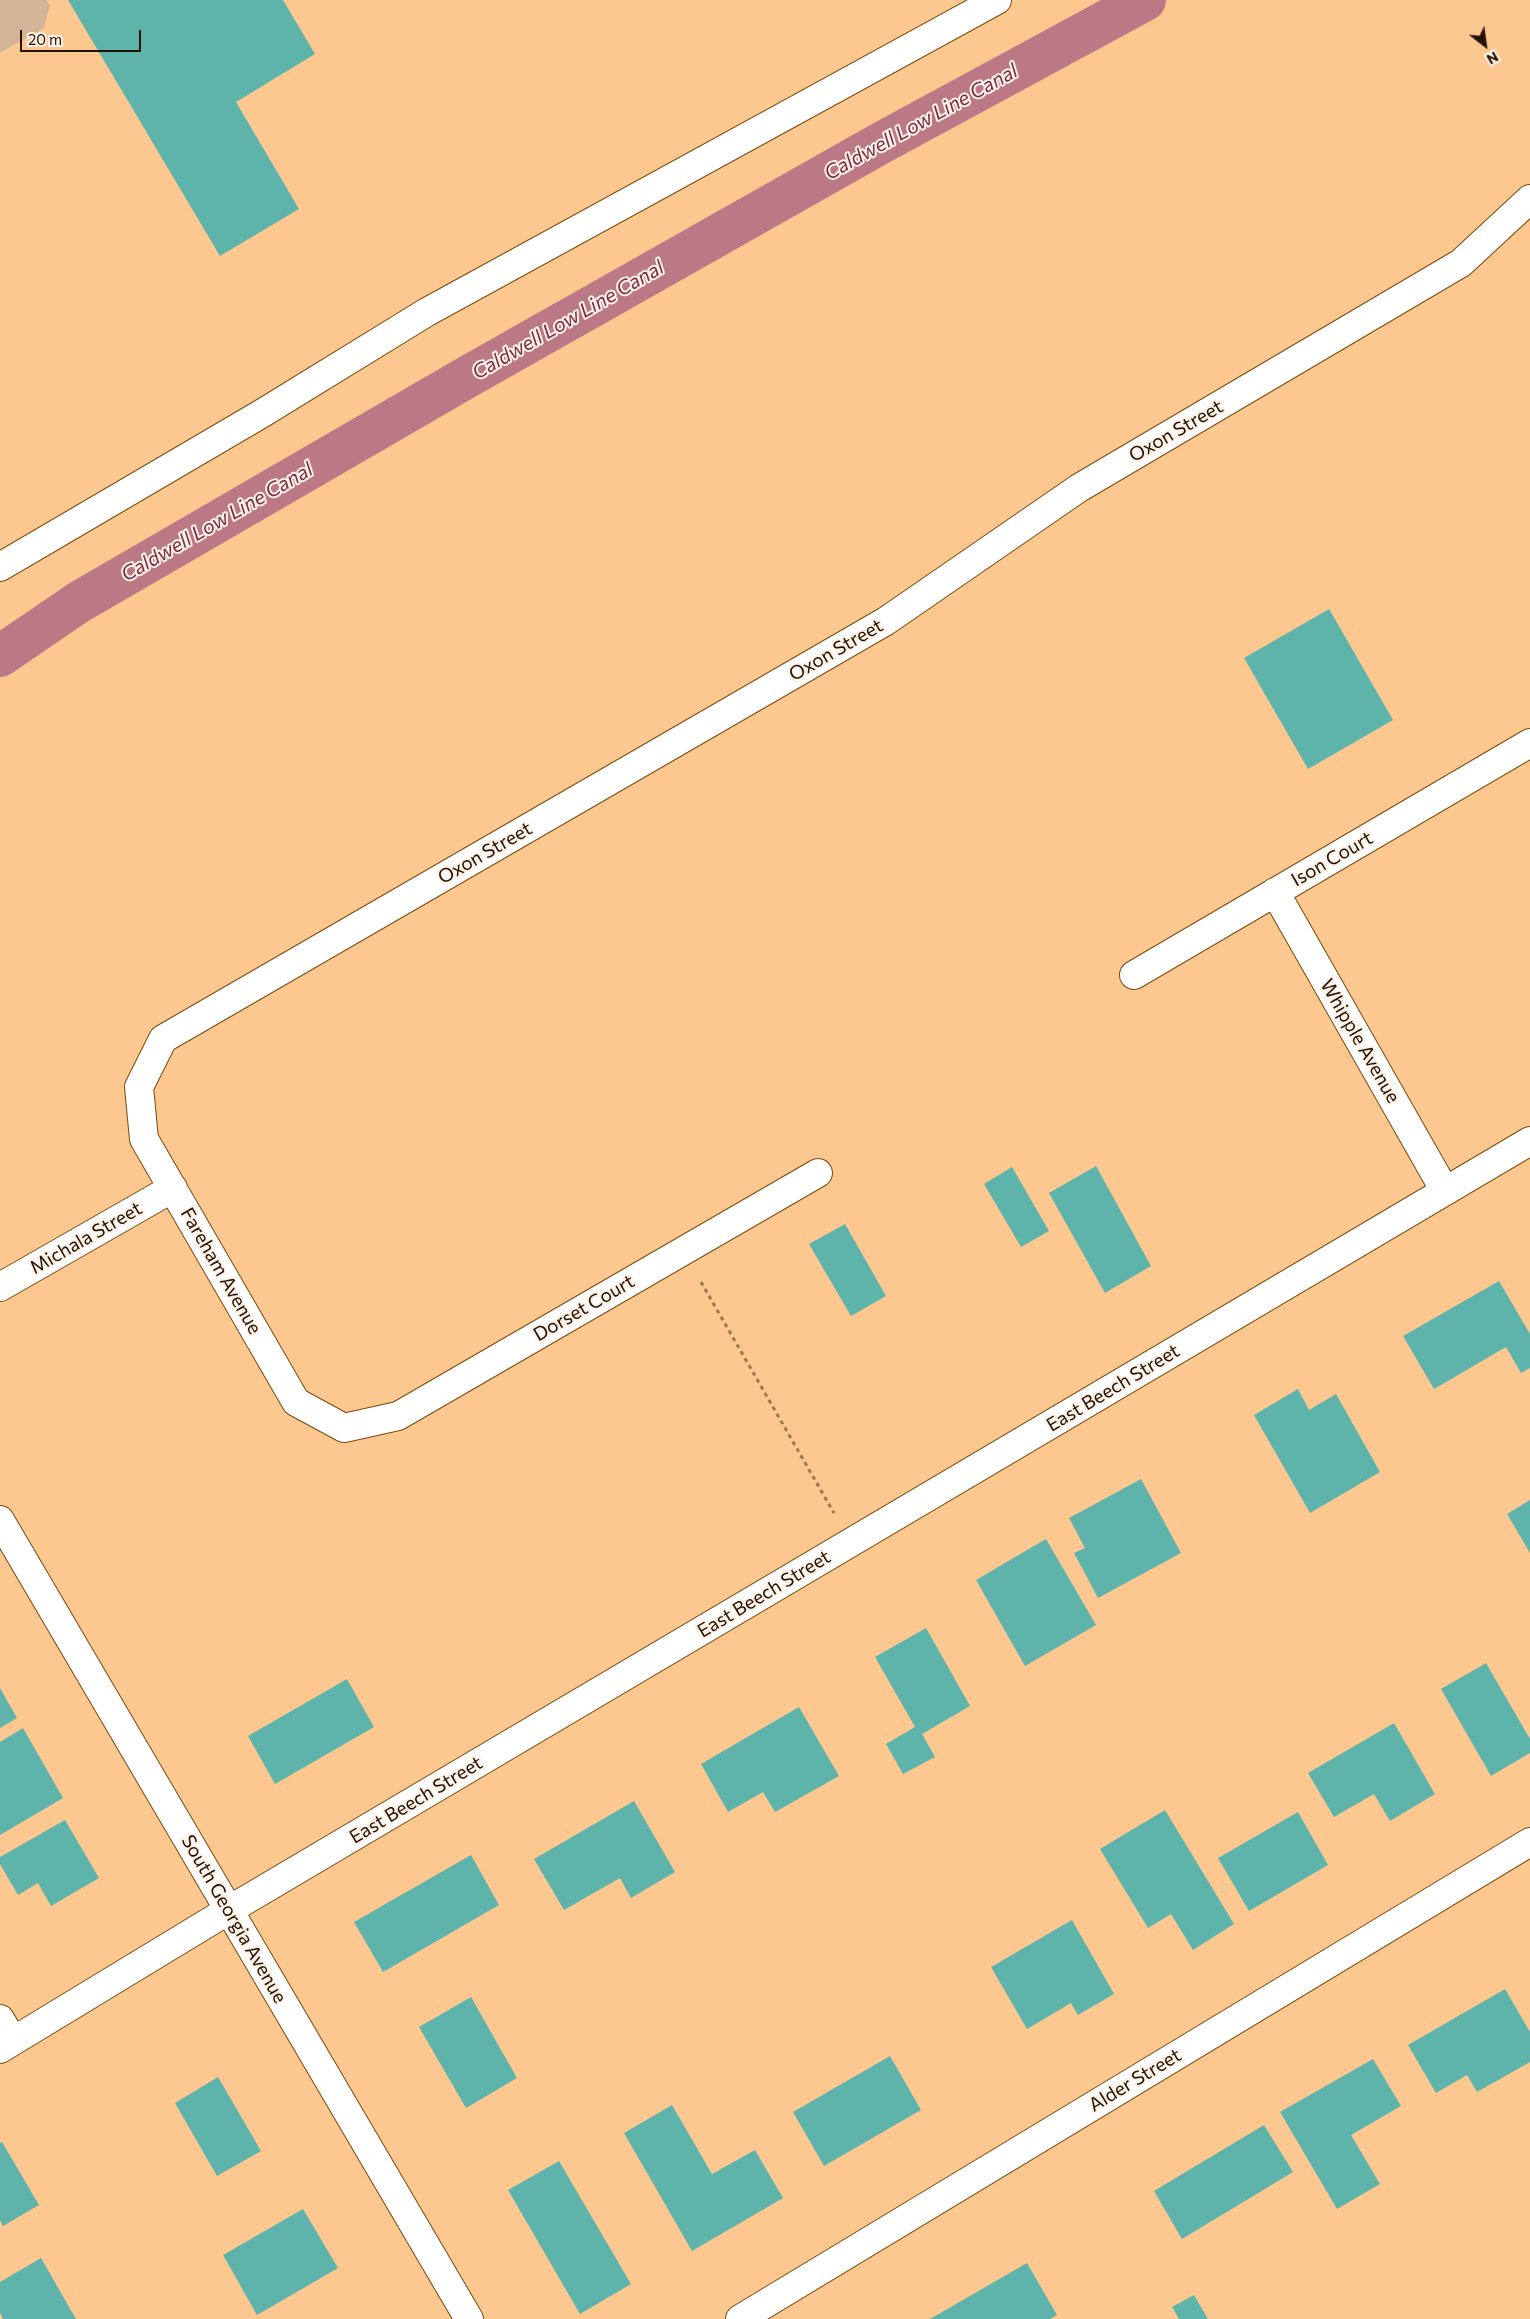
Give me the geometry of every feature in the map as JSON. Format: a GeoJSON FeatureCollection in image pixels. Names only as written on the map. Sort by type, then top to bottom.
{"type":"FeatureCollection","features":[{"type":"Feature","properties":{"kind":"street"},"geometry":{"type":"LineString","coordinates":[[0,566],[261,414],[427,312],[997,0]]}},
{"type":"Feature","properties":{"kind":"street","name":"Oxon Street"},"geometry":{"type":"LineString","coordinates":[[139,1087],[163,1039],[886,621],[1079,488],[1461,263],[1530,199]]}},
{"type":"Feature","properties":{"kind":"street","name":"Ison Court"},"geometry":{"type":"LineString","coordinates":[[1134,975],[1530,743]]}},
{"type":"Feature","properties":{"kind":"street","name":"Whipple Avenue"},"geometry":{"type":"LineString","coordinates":[[1275,892],[1445,1191]]}},
{"type":"Feature","properties":{"kind":"street","name":"Fareham Avenue"},"geometry":{"type":"LineString","coordinates":[[139,1087],[144,1139],[296,1402],[344,1428]]}},
{"type":"Feature","properties":{"kind":"street","name":"East Beech Street"},"geometry":{"type":"LineString","coordinates":[[4,2036],[229,1910],[1530,1141]]}},
{"type":"Feature","properties":{"kind":"street","name":"Dorset Court"},"geometry":{"type":"LineString","coordinates":[[344,1428],[398,1416],[818,1173]]}},
{"type":"Feature","properties":{"kind":"street","name":"Michala Street"},"geometry":{"type":"LineString","coordinates":[[0,1287],[172,1188]]}},
{"type":"Feature","properties":{"kind":"street","name":"South Georgia Avenue"},"geometry":{"type":"LineString","coordinates":[[0,1520],[469,2319]]}},
{"type":"Feature","properties":{"kind":"street","name":"Alder Street"},"geometry":{"type":"LineString","coordinates":[[740,2319],[1530,1842]]}},
{"type":"Feature","properties":{"kind":"path"},"geometry":{"type":"LineString","coordinates":[[683,1251],[851,1542]]}},
{"type":"Feature","properties":{"kind":"shaded area"},"geometry":{"type":"Polygon","coordinates":[[[0,0],[47,0],[50,6],[44,28],[0,53],[0,0]]]}},
{"type":"Feature","properties":{"kind":"building"},"geometry":{"type":"Polygon","coordinates":[[[68,0],[283,0],[315,54],[236,102],[299,209],[220,256],[68,0]]]}},
{"type":"Feature","properties":{"kind":"building"},"geometry":{"type":"Polygon","coordinates":[[[1329,609],[1393,720],[1308,769],[1244,658],[1329,609]]]}},
{"type":"Feature","properties":{"kind":"building"},"geometry":{"type":"Polygon","coordinates":[[[1096,1166],[1151,1266],[1105,1293],[1049,1193],[1096,1166]]]}},
{"type":"Feature","properties":{"kind":"building"},"geometry":{"type":"Polygon","coordinates":[[[1012,1167],[1049,1231],[1021,1247],[984,1184],[1012,1167]]]}},
{"type":"Feature","properties":{"kind":"building"},"geometry":{"type":"Polygon","coordinates":[[[845,1224],[886,1296],[851,1316],[809,1244],[845,1224]]]}},
{"type":"Feature","properties":{"kind":"building"},"geometry":{"type":"Polygon","coordinates":[[[1499,1281],[1530,1334],[1530,1368],[1521,1373],[1506,1347],[1434,1389],[1403,1336],[1499,1281]]]}},
{"type":"Feature","properties":{"kind":"building"},"geometry":{"type":"Polygon","coordinates":[[[1298,1389],[1309,1410],[1336,1394],[1380,1472],[1310,1513],[1254,1415],[1298,1389]]]}},
{"type":"Feature","properties":{"kind":"building"},"geometry":{"type":"Polygon","coordinates":[[[1141,1479],[1181,1553],[1098,1598],[1074,1553],[1085,1548],[1069,1518],[1141,1479]]]}},
{"type":"Feature","properties":{"kind":"building"},"geometry":{"type":"Polygon","coordinates":[[[1530,1500],[1530,1553],[1507,1514],[1530,1500]]]}},
{"type":"Feature","properties":{"kind":"building"},"geometry":{"type":"Polygon","coordinates":[[[1046,1539],[1096,1625],[1025,1666],[976,1580],[1046,1539]]]}},
{"type":"Feature","properties":{"kind":"building"},"geometry":{"type":"Polygon","coordinates":[[[926,1628],[970,1706],[922,1734],[935,1757],[903,1774],[886,1744],[915,1727],[875,1657],[926,1628]]]}},
{"type":"Feature","properties":{"kind":"building"},"geometry":{"type":"Polygon","coordinates":[[[1486,1663],[1530,1739],[1530,1753],[1491,1776],[1441,1689],[1486,1663]]]}},
{"type":"Feature","properties":{"kind":"building"},"geometry":{"type":"Polygon","coordinates":[[[347,1679],[374,1727],[275,1784],[248,1736],[347,1679]]]}},
{"type":"Feature","properties":{"kind":"building"},"geometry":{"type":"Polygon","coordinates":[[[0,1688],[17,1718],[0,1728],[0,1688]]]}},
{"type":"Feature","properties":{"kind":"building"},"geometry":{"type":"Polygon","coordinates":[[[799,1707],[839,1776],[775,1812],[763,1792],[728,1812],[701,1764],[799,1707]]]}},
{"type":"Feature","properties":{"kind":"building"},"geometry":{"type":"Polygon","coordinates":[[[1394,1723],[1435,1794],[1390,1821],[1374,1794],[1334,1817],[1308,1773],[1394,1723]]]}},
{"type":"Feature","properties":{"kind":"building"},"geometry":{"type":"Polygon","coordinates":[[[23,1728],[63,1798],[0,1835],[0,1742],[23,1728]]]}},
{"type":"Feature","properties":{"kind":"building"},"geometry":{"type":"Polygon","coordinates":[[[634,1801],[675,1872],[631,1898],[620,1878],[564,1910],[534,1859],[634,1801]]]}},
{"type":"Feature","properties":{"kind":"building"},"geometry":{"type":"Polygon","coordinates":[[[1165,1810],[1234,1924],[1193,1950],[1171,1914],[1148,1928],[1100,1849],[1165,1810]]]}},
{"type":"Feature","properties":{"kind":"building"},"geometry":{"type":"Polygon","coordinates":[[[1298,1812],[1328,1865],[1249,1911],[1218,1858],[1298,1812]]]}},
{"type":"Feature","properties":{"kind":"building"},"geometry":{"type":"Polygon","coordinates":[[[65,1820],[99,1878],[51,1906],[38,1883],[18,1895],[0,1864],[0,1857],[65,1820]]]}},
{"type":"Feature","properties":{"kind":"building"},"geometry":{"type":"Polygon","coordinates":[[[471,1855],[499,1905],[383,1972],[354,1922],[471,1855]]]}},
{"type":"Feature","properties":{"kind":"building"},"geometry":{"type":"Polygon","coordinates":[[[1072,1920],[1114,1994],[1078,2015],[1071,2003],[1027,2029],[991,1967],[1072,1920]]]}},
{"type":"Feature","properties":{"kind":"building"},"geometry":{"type":"Polygon","coordinates":[[[1505,1989],[1530,2032],[1530,2062],[1477,2092],[1467,2075],[1436,2093],[1408,2045],[1505,1989]]]}},
{"type":"Feature","properties":{"kind":"building"},"geometry":{"type":"Polygon","coordinates":[[[471,1997],[517,2078],[466,2108],[419,2027],[471,1997]]]}},
{"type":"Feature","properties":{"kind":"building"},"geometry":{"type":"Polygon","coordinates":[[[890,2056],[921,2110],[824,2166],[793,2112],[890,2056]]]}},
{"type":"Feature","properties":{"kind":"building"},"geometry":{"type":"Polygon","coordinates":[[[1373,2059],[1401,2106],[1351,2135],[1380,2184],[1337,2209],[1280,2112],[1373,2059]]]}},
{"type":"Feature","properties":{"kind":"building"},"geometry":{"type":"Polygon","coordinates":[[[218,2077],[261,2151],[217,2176],[175,2103],[218,2077]]]}},
{"type":"Feature","properties":{"kind":"building"},"geometry":{"type":"Polygon","coordinates":[[[672,2105],[712,2174],[755,2150],[783,2198],[692,2251],[624,2133],[672,2105]]]}},
{"type":"Feature","properties":{"kind":"building"},"geometry":{"type":"Polygon","coordinates":[[[1264,2125],[1293,2172],[1182,2239],[1154,2191],[1264,2125]]]}},
{"type":"Feature","properties":{"kind":"building"},"geometry":{"type":"Polygon","coordinates":[[[2,2142],[39,2205],[3,2226],[0,2220],[0,2143],[2,2142]]]}},
{"type":"Feature","properties":{"kind":"building"},"geometry":{"type":"Polygon","coordinates":[[[559,2161],[631,2284],[580,2314],[508,2190],[559,2161]]]}},
{"type":"Feature","properties":{"kind":"building"},"geometry":{"type":"Polygon","coordinates":[[[303,2209],[338,2268],[257,2315],[223,2255],[303,2209]]]}},
{"type":"Feature","properties":{"kind":"building"},"geometry":{"type":"Polygon","coordinates":[[[41,2258],[76,2319],[3,2319],[0,2313],[0,2282],[41,2258]]]}},
{"type":"Feature","properties":{"kind":"building"},"geometry":{"type":"Polygon","coordinates":[[[1027,2263],[1057,2315],[1050,2319],[930,2319],[1027,2263]]]}},
{"type":"Feature","properties":{"kind":"building"},"geometry":{"type":"Polygon","coordinates":[[[1194,2295],[1208,2319],[1179,2319],[1172,2307],[1194,2295]]]}},
{"type":"Feature","properties":{"kind":"waterway","name":"Caldwell Low Line Canal"},"geometry":{"type":"LineString","coordinates":[[0,656],[79,602],[469,376],[881,143],[1145,0]]}}]}
